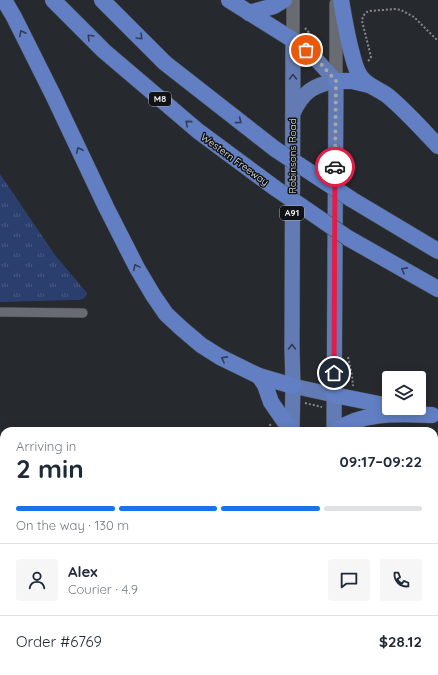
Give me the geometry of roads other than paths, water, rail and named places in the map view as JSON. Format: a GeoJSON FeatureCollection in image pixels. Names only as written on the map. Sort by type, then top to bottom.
{"type":"FeatureCollection","features":[{"type":"Feature","properties":{"kind":"highway"},"geometry":{"type":"LineString","coordinates":[[4,0],[53,95],[133,261],[166,314],[201,345],[220,357],[259,376],[293,386],[382,405]]}},
{"type":"Feature","properties":{"kind":"highway","name":"Western Freeway"},"geometry":{"type":"LineString","coordinates":[[53,0],[104,51],[198,131],[275,188],[348,238],[438,289]]}},
{"type":"Feature","properties":{"kind":"highway"},"geometry":{"type":"LineString","coordinates":[[102,0],[165,63],[275,149],[351,199],[438,251]]}},
{"type":"Feature","properties":{"kind":"highway"},"geometry":{"type":"LineString","coordinates":[[228,0],[293,40],[313,56],[336,81],[334,427]]}},
{"type":"Feature","properties":{"kind":"highway"},"geometry":{"type":"LineString","coordinates":[[249,13],[274,6],[284,0]]}},
{"type":"Feature","properties":{"kind":"highway"},"geometry":{"type":"LineString","coordinates":[[341,0],[346,32],[354,61],[361,78],[389,97],[438,146]]}},
{"type":"Feature","properties":{"kind":"highway","name":"Robinsons Road"},"geometry":{"type":"LineString","coordinates":[[292,427],[293,40]]}},
{"type":"Feature","properties":{"kind":"highway"},"geometry":{"type":"LineString","coordinates":[[293,114],[300,100],[309,91],[318,86],[336,81],[352,81],[371,86]]}},
{"type":"Feature","properties":{"kind":"highway"},"geometry":{"type":"LineString","coordinates":[[259,376],[265,385],[271,402],[289,427]]}},
{"type":"Feature","properties":{"kind":"highway"},"geometry":{"type":"LineString","coordinates":[[341,427],[366,417],[396,414],[435,415]]}},
{"type":"Feature","properties":{"kind":"main road","name":"Robinsons Road"},"geometry":{"type":"LineString","coordinates":[[293,0],[293,40]]}},
{"type":"Feature","properties":{"kind":"main road"},"geometry":{"type":"LineString","coordinates":[[336,0],[336,81]]}},
{"type":"Feature","properties":{"kind":"street"},"geometry":{"type":"LineString","coordinates":[[0,312],[83,312]]}}]}
